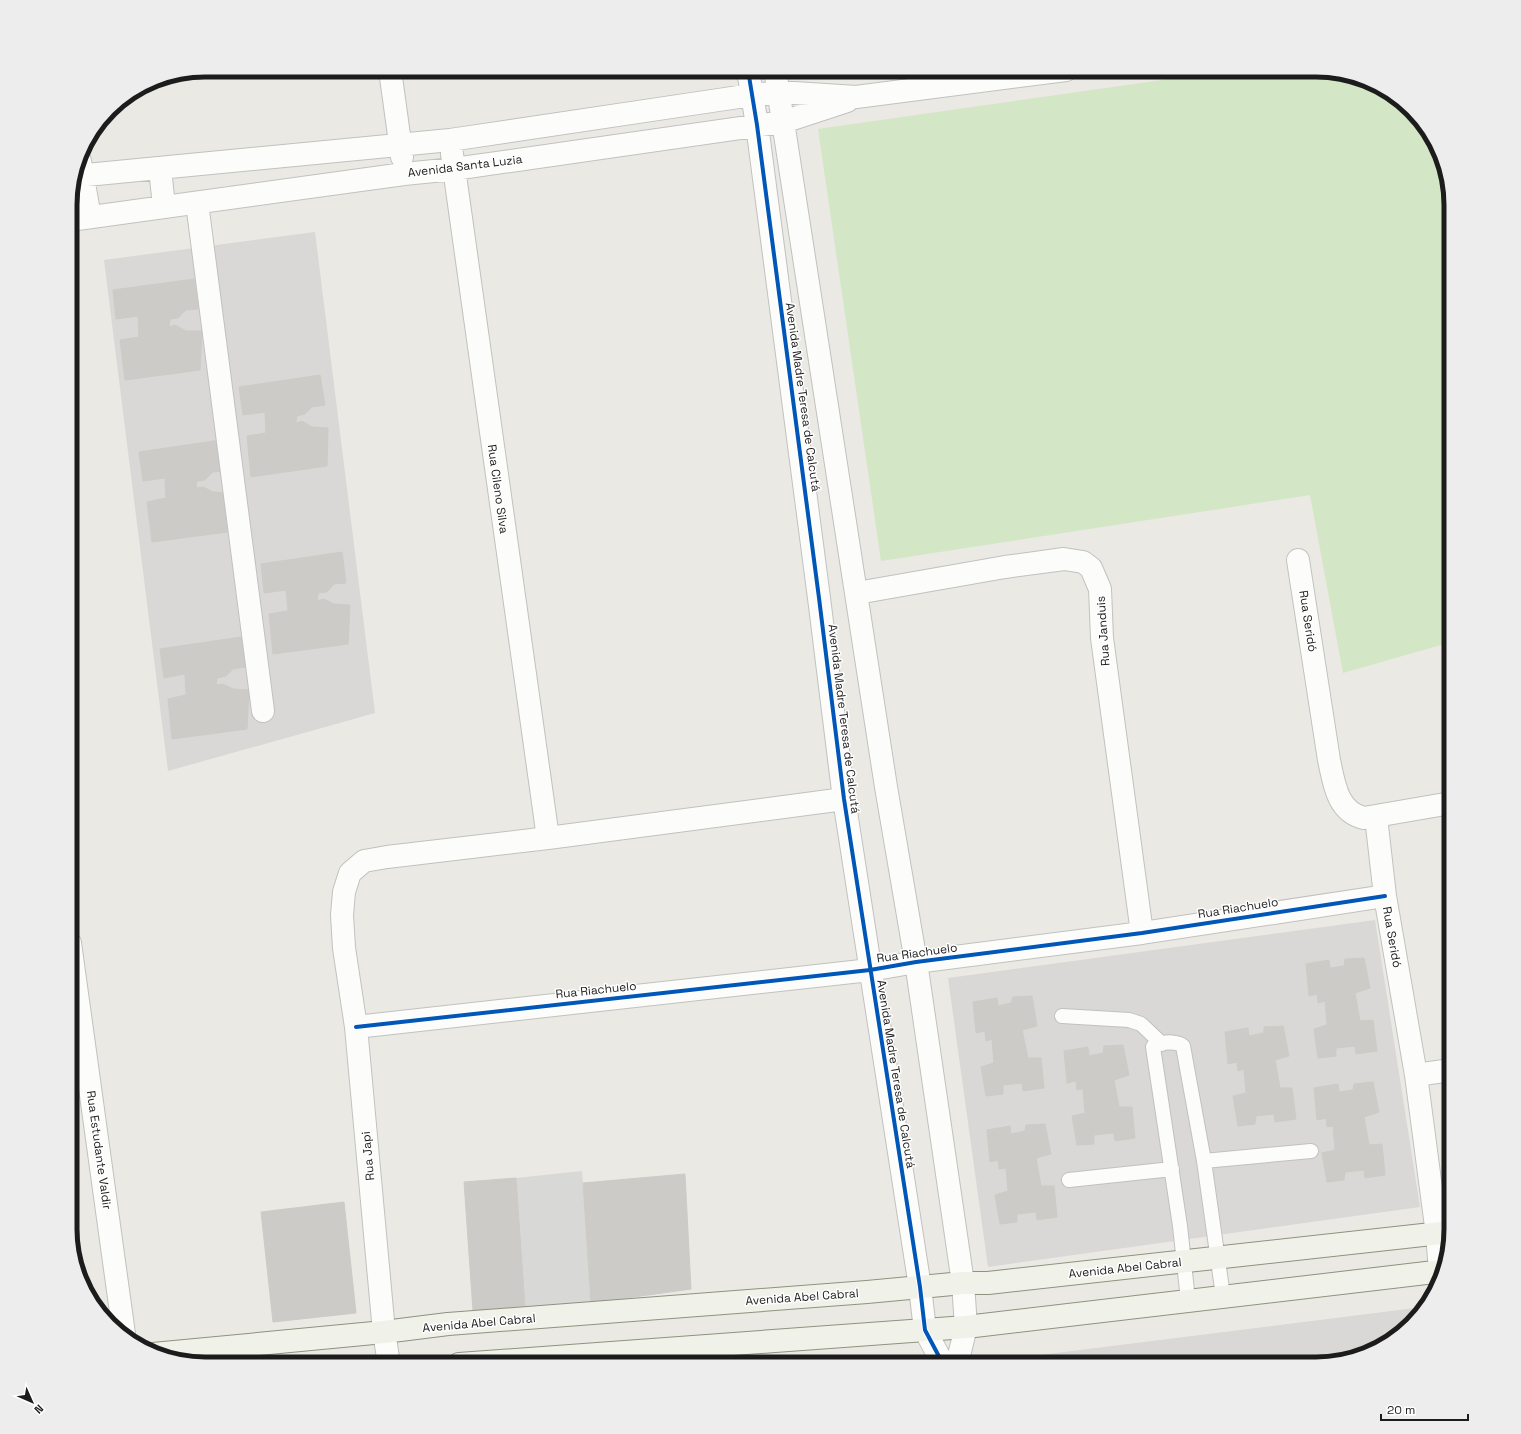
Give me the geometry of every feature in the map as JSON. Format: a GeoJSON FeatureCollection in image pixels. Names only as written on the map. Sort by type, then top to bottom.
{"type":"FeatureCollection","features":[{"type":"Feature","properties":{"kind":"main road","name":"Avenida Abel Cabral"},"geometry":{"type":"LineString","coordinates":[[171,1352],[384,1332],[448,1324],[867,1292],[963,1283],[988,1283],[1444,1233]]}},
{"type":"Feature","properties":{"kind":"main road"},"geometry":{"type":"LineString","coordinates":[[555,1357],[966,1327],[1436,1272]]}},
{"type":"Feature","properties":{"kind":"street"},"geometry":{"type":"LineString","coordinates":[[391,77],[404,174]]}},
{"type":"Feature","properties":{"kind":"street","name":"Avenida Madre Teresa de Calcutá"},"geometry":{"type":"LineString","coordinates":[[749,77],[757,125],[844,799],[920,1287],[925,1330],[939,1357]]}},
{"type":"Feature","properties":{"kind":"street","name":"Avenida Madre Teresa de Calcutá"},"geometry":{"type":"LineString","coordinates":[[776,77],[886,787],[916,962],[963,1283],[966,1327],[959,1357]]}},
{"type":"Feature","properties":{"kind":"street","name":"Avenida Santa Luzia"},"geometry":{"type":"LineString","coordinates":[[82,170],[160,168],[400,143],[450,140],[779,92],[856,97],[1012,77]]}},
{"type":"Feature","properties":{"kind":"street","name":"Avenida Santa Luzia"},"geometry":{"type":"LineString","coordinates":[[80,219],[404,174],[454,169],[783,122],[856,97]]}},
{"type":"Feature","properties":{"kind":"street","name":"Rua Cileno Silva"},"geometry":{"type":"LineString","coordinates":[[450,140],[548,838]]}},
{"type":"Feature","properties":{"kind":"street"},"geometry":{"type":"LineString","coordinates":[[160,168],[164,207]]}},
{"type":"Feature","properties":{"kind":"street"},"geometry":{"type":"LineString","coordinates":[[79,181],[80,219]]}},
{"type":"Feature","properties":{"kind":"street"},"geometry":{"type":"LineString","coordinates":[[197,203],[263,711]]}},
{"type":"Feature","properties":{"kind":"street","name":"Rua Janduis"},"geometry":{"type":"LineString","coordinates":[[857,593],[1064,559],[1082,562],[1091,568],[1100,589],[1102,638],[1142,933]]}},
{"type":"Feature","properties":{"kind":"street","name":"Rua Seridó"},"geometry":{"type":"LineString","coordinates":[[1298,560],[1329,760],[1335,788],[1341,803],[1356,816],[1364,818],[1376,817],[1385,896],[1444,1232]]}},
{"type":"Feature","properties":{"kind":"street","name":"Rua Japi"},"geometry":{"type":"LineString","coordinates":[[388,1357],[384,1332],[356,1027],[344,948],[342,915],[344,892],[350,873],[364,862],[388,857],[548,838],[844,799]]}},
{"type":"Feature","properties":{"kind":"street"},"geometry":{"type":"LineString","coordinates":[[1376,817],[1444,804]]}},
{"type":"Feature","properties":{"kind":"street","name":"Rua Riachuelo"},"geometry":{"type":"LineString","coordinates":[[356,1027],[870,970],[916,962],[1142,933],[1385,896]]}},
{"type":"Feature","properties":{"kind":"street","name":"Rua Estudante Valdir"},"geometry":{"type":"LineString","coordinates":[[77,994],[123,1328]]}},
{"type":"Feature","properties":{"kind":"street"},"geometry":{"type":"LineString","coordinates":[[1416,1075],[1444,1071]]}},
{"type":"Feature","properties":{"kind":"lane"},"geometry":{"type":"LineString","coordinates":[[1062,1016],[1129,1020],[1141,1024],[1162,1044]]}},
{"type":"Feature","properties":{"kind":"lane"},"geometry":{"type":"LineString","coordinates":[[1188,1300],[1172,1169],[1153,1047],[1155,1044],[1180,1044],[1183,1046],[1204,1161],[1223,1296]]}},
{"type":"Feature","properties":{"kind":"lane"},"geometry":{"type":"LineString","coordinates":[[1204,1161],[1311,1151]]}},
{"type":"Feature","properties":{"kind":"lane"},"geometry":{"type":"LineString","coordinates":[[1069,1180],[1172,1169]]}},
{"type":"Feature","properties":{"kind":"shaded area"},"geometry":{"type":"Polygon","coordinates":[[[315,232],[375,713],[168,771],[104,260],[315,232]]]}},
{"type":"Feature","properties":{"kind":"shaded area"},"geometry":{"type":"Polygon","coordinates":[[[1375,920],[1420,1207],[988,1267],[948,978],[1375,920]]]}},
{"type":"Feature","properties":{"kind":"shaded area"},"geometry":{"type":"Polygon","coordinates":[[[582,1171],[591,1303],[525,1307],[516,1178],[582,1171]]]}},
{"type":"Feature","properties":{"kind":"shaded area"},"geometry":{"type":"Polygon","coordinates":[[[1417,1308],[1407,1320],[1380,1340],[1341,1355],[1316,1357],[1025,1357],[1417,1308]]]}},
{"type":"Feature","properties":{"kind":"green space"},"geometry":{"type":"Polygon","coordinates":[[[1184,77],[1324,77],[1341,79],[1373,90],[1394,103],[1407,114],[1418,127],[1431,148],[1440,172],[1444,197],[1444,644],[1343,673],[1310,495],[881,561],[818,129],[1184,77]]]}},
{"type":"Feature","properties":{"kind":"building"},"geometry":{"type":"Polygon","coordinates":[[[194,279],[198,309],[186,310],[178,318],[170,319],[169,327],[175,325],[186,331],[202,331],[200,370],[125,380],[120,340],[139,337],[138,316],[116,319],[113,290],[194,279]]]}},
{"type":"Feature","properties":{"kind":"building"},"geometry":{"type":"Polygon","coordinates":[[[320,375],[325,405],[312,407],[305,414],[297,416],[296,423],[302,421],[312,427],[328,428],[327,466],[251,477],[247,436],[266,433],[265,412],[243,415],[239,387],[320,375]]]}},
{"type":"Feature","properties":{"kind":"building"},"geometry":{"type":"Polygon","coordinates":[[[221,440],[225,471],[213,472],[205,480],[197,481],[196,488],[203,487],[213,492],[229,493],[227,532],[152,542],[147,502],[166,498],[165,478],[143,481],[139,452],[221,440]]]}},
{"type":"Feature","properties":{"kind":"building"},"geometry":{"type":"Polygon","coordinates":[[[342,552],[346,583],[334,584],[327,592],[318,593],[317,601],[324,599],[334,604],[350,605],[348,644],[273,654],[269,614],[288,611],[286,590],[264,593],[261,564],[342,552]]]}},
{"type":"Feature","properties":{"kind":"building"},"geometry":{"type":"Polygon","coordinates":[[[241,637],[246,667],[233,669],[226,676],[217,678],[216,685],[223,684],[233,689],[249,690],[247,729],[172,739],[168,699],[186,695],[185,674],[164,678],[160,649],[241,637]]]}},
{"type":"Feature","properties":{"kind":"building"},"geometry":{"type":"Polygon","coordinates":[[[1364,958],[1370,988],[1355,993],[1360,1021],[1373,1020],[1377,1051],[1356,1054],[1355,1046],[1336,1048],[1336,1056],[1318,1058],[1314,1029],[1327,1025],[1325,1001],[1318,1003],[1317,994],[1309,996],[1306,964],[1329,960],[1330,968],[1344,966],[1345,959],[1364,958]]]}},
{"type":"Feature","properties":{"kind":"building"},"geometry":{"type":"Polygon","coordinates":[[[1032,996],[1037,1026],[1022,1030],[1028,1058],[1041,1058],[1044,1088],[1023,1091],[1022,1083],[1003,1085],[1003,1094],[986,1096],[981,1067],[994,1063],[992,1039],[986,1041],[985,1031],[976,1033],[973,1002],[997,998],[998,1006],[1011,1003],[1013,997],[1032,996]]]}},
{"type":"Feature","properties":{"kind":"building"},"geometry":{"type":"Polygon","coordinates":[[[1283,1026],[1289,1056],[1275,1060],[1280,1088],[1292,1088],[1296,1119],[1275,1122],[1274,1114],[1256,1116],[1255,1124],[1238,1126],[1233,1096],[1246,1093],[1244,1069],[1238,1071],[1237,1062],[1228,1064],[1225,1032],[1248,1028],[1249,1036],[1264,1033],[1264,1027],[1283,1026]]]}},
{"type":"Feature","properties":{"kind":"building"},"geometry":{"type":"Polygon","coordinates":[[[1123,1045],[1129,1075],[1114,1080],[1119,1107],[1132,1107],[1135,1138],[1115,1141],[1114,1133],[1094,1135],[1094,1144],[1077,1145],[1072,1116],[1085,1113],[1083,1089],[1077,1090],[1076,1081],[1067,1083],[1064,1051],[1088,1047],[1089,1056],[1103,1053],[1104,1046],[1123,1045]]]}},
{"type":"Feature","properties":{"kind":"building"},"geometry":{"type":"Polygon","coordinates":[[[1373,1082],[1379,1112],[1364,1117],[1369,1145],[1382,1144],[1385,1175],[1365,1178],[1364,1170],[1345,1172],[1344,1180],[1327,1182],[1322,1153],[1335,1150],[1333,1126],[1327,1127],[1326,1118],[1317,1120],[1314,1088],[1338,1084],[1339,1092],[1353,1090],[1354,1084],[1373,1082]]]}},
{"type":"Feature","properties":{"kind":"building"},"geometry":{"type":"Polygon","coordinates":[[[1045,1124],[1051,1154],[1036,1158],[1041,1186],[1054,1186],[1057,1217],[1037,1220],[1036,1212],[1017,1214],[1017,1222],[1000,1224],[995,1195],[1008,1191],[1006,1168],[999,1169],[998,1160],[990,1162],[987,1130],[1010,1126],[1011,1134],[1025,1131],[1026,1125],[1045,1124]]]}},
{"type":"Feature","properties":{"kind":"building"},"geometry":{"type":"Polygon","coordinates":[[[685,1174],[691,1289],[591,1303],[583,1183],[685,1174]]]}},
{"type":"Feature","properties":{"kind":"building"},"geometry":{"type":"Polygon","coordinates":[[[516,1178],[525,1307],[473,1311],[464,1182],[516,1178]]]}},
{"type":"Feature","properties":{"kind":"building"},"geometry":{"type":"Polygon","coordinates":[[[344,1202],[356,1313],[273,1322],[261,1212],[344,1202]]]}},
{"type":"Feature","properties":{"kind":"building"},"geometry":{"type":"Polygon","coordinates":[[[729,1354],[729,1357],[689,1357],[729,1354]]]}},
{"type":"Feature","properties":{"kind":"cycle path"},"geometry":{"type":"LineString","coordinates":[[749,77],[757,125],[844,799],[920,1287],[925,1330],[939,1357]]}},
{"type":"Feature","properties":{"kind":"cycle path"},"geometry":{"type":"LineString","coordinates":[[356,1027],[870,970],[916,962],[1142,933],[1385,896]]}}]}
